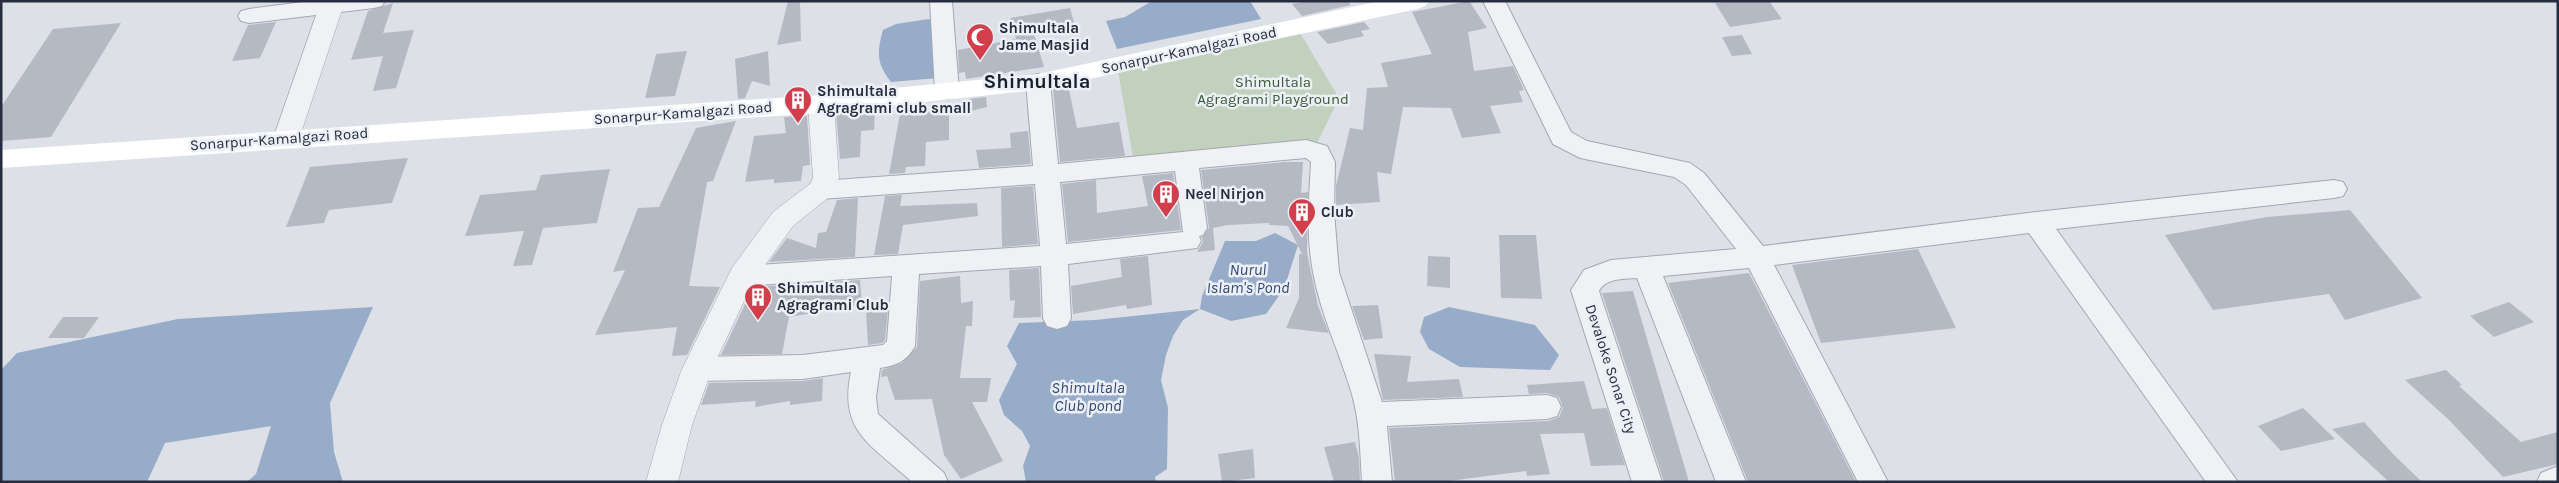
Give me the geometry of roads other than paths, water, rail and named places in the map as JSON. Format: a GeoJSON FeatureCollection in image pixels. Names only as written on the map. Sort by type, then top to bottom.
{"type":"FeatureCollection","features":[{"type":"Feature","properties":{"kind":"main road","name":"Sonarpur-Kamalgazi Road"},"geometry":{"type":"LineString","coordinates":[[1,159],[821,104],[1038,82],[1370,6],[1417,1]]}},
{"type":"Feature","properties":{"kind":"street"},"geometry":{"type":"LineString","coordinates":[[249,16],[332,4],[374,1]]}},
{"type":"Feature","properties":{"kind":"street"},"geometry":{"type":"LineString","coordinates":[[941,1],[947,92]]}},
{"type":"Feature","properties":{"kind":"street"},"geometry":{"type":"LineString","coordinates":[[1494,1],[1562,138],[1580,148],[1681,169],[1695,179],[1757,257],[1873,482]]}},
{"type":"Feature","properties":{"kind":"street"},"geometry":{"type":"LineString","coordinates":[[286,139],[332,4]]}},
{"type":"Feature","properties":{"kind":"street"},"geometry":{"type":"LineString","coordinates":[[1038,82],[1054,255],[1057,318]]}},
{"type":"Feature","properties":{"kind":"street"},"geometry":{"type":"LineString","coordinates":[[662,482],[677,425],[697,369],[742,276],[783,218],[820,190],[826,178],[821,104]]}},
{"type":"Feature","properties":{"kind":"street"},"geometry":{"type":"LineString","coordinates":[[820,190],[1047,174],[1306,149],[1318,152],[1323,162],[1321,212],[1326,272],[1344,333],[1365,389],[1370,415],[1377,482]]}},
{"type":"Feature","properties":{"kind":"street"},"geometry":{"type":"LineString","coordinates":[[742,276],[1054,255],[1191,235],[1186,161]]}},
{"type":"Feature","properties":{"kind":"street","name":"Devaloke Sonar City"},"geometry":{"type":"LineString","coordinates":[[1647,482],[1585,290],[1593,277],[1611,270],[1757,257],[2036,222],[2334,189]]}},
{"type":"Feature","properties":{"kind":"street"},"geometry":{"type":"LineString","coordinates":[[2036,222],[2223,482]]}},
{"type":"Feature","properties":{"kind":"street"},"geometry":{"type":"LineString","coordinates":[[697,369],[803,367],[890,355],[901,346],[906,266]]}},
{"type":"Feature","properties":{"kind":"street"},"geometry":{"type":"LineString","coordinates":[[1646,267],[1731,482]]}},
{"type":"Feature","properties":{"kind":"street"},"geometry":{"type":"LineString","coordinates":[[868,358],[860,397],[861,409],[866,420],[933,482]]}},
{"type":"Feature","properties":{"kind":"street"},"geometry":{"type":"LineString","coordinates":[[1370,415],[1548,407]]}},
{"type":"Feature","properties":{"kind":"street"},"geometry":{"type":"LineString","coordinates":[[2552,482],[2558,479]]}},
{"type":"Feature","properties":{"kind":"water"},"geometry":{"type":"Polygon","coordinates":[[[1152,1],[1250,1],[1261,19],[1117,49],[1106,21],[1125,17],[1152,1]]]}},
{"type":"Feature","properties":{"kind":"water"},"geometry":{"type":"Polygon","coordinates":[[[929,19],[935,27],[938,78],[891,82],[880,63],[879,57],[883,30],[896,24],[929,19]]]}},
{"type":"Feature","properties":{"kind":"water","name":"Nurul Islam's Pond"},"geometry":{"type":"Polygon","coordinates":[[[1275,233],[1298,245],[1284,289],[1266,314],[1231,321],[1200,309],[1202,296],[1225,241],[1256,241],[1275,233]]]}},
{"type":"Feature","properties":{"kind":"water"},"geometry":{"type":"Polygon","coordinates":[[[373,307],[330,403],[334,452],[343,482],[247,482],[256,474],[271,426],[165,443],[147,482],[1,482],[1,370],[17,353],[178,319],[373,307]]]}},
{"type":"Feature","properties":{"kind":"water"},"geometry":{"type":"Polygon","coordinates":[[[1449,307],[1535,325],[1559,355],[1550,370],[1460,367],[1429,349],[1420,332],[1424,317],[1449,307]]]}},
{"type":"Feature","properties":{"kind":"water","name":"Shimultala Club pond"},"geometry":{"type":"Polygon","coordinates":[[[1200,309],[1183,320],[1173,336],[1166,355],[1161,380],[1168,408],[1167,469],[1155,477],[1156,482],[1026,482],[1023,466],[1030,446],[1022,431],[1004,415],[999,400],[1017,364],[1007,346],[1019,323],[1095,320],[1200,309]]]}},
{"type":"Feature","properties":{"kind":"place","name":"Shimultala Jame Masjid"},"geometry":{"type":"Point","coordinates":[980,61]}},
{"type":"Feature","properties":{"kind":"place","name":"Shimultala Agragrami club small"},"geometry":{"type":"Point","coordinates":[798,124]}},
{"type":"Feature","properties":{"kind":"place","name":"Neel Nirjon"},"geometry":{"type":"Point","coordinates":[1166,218]}},
{"type":"Feature","properties":{"kind":"place","name":"Club"},"geometry":{"type":"Point","coordinates":[1302,236]}},
{"type":"Feature","properties":{"kind":"place","name":"Shimultala Agragrami Club"},"geometry":{"type":"Point","coordinates":[758,321]}},
{"type":"Feature","properties":{"kind":"district","name":"Shimultala"},"geometry":{"type":"Point","coordinates":[1037,81]}},
{"type":"Feature","properties":{"kind":"park label","name":"Shimultala Agragrami Playground"},"geometry":{"type":"Point","coordinates":[1273,90]}}]}
